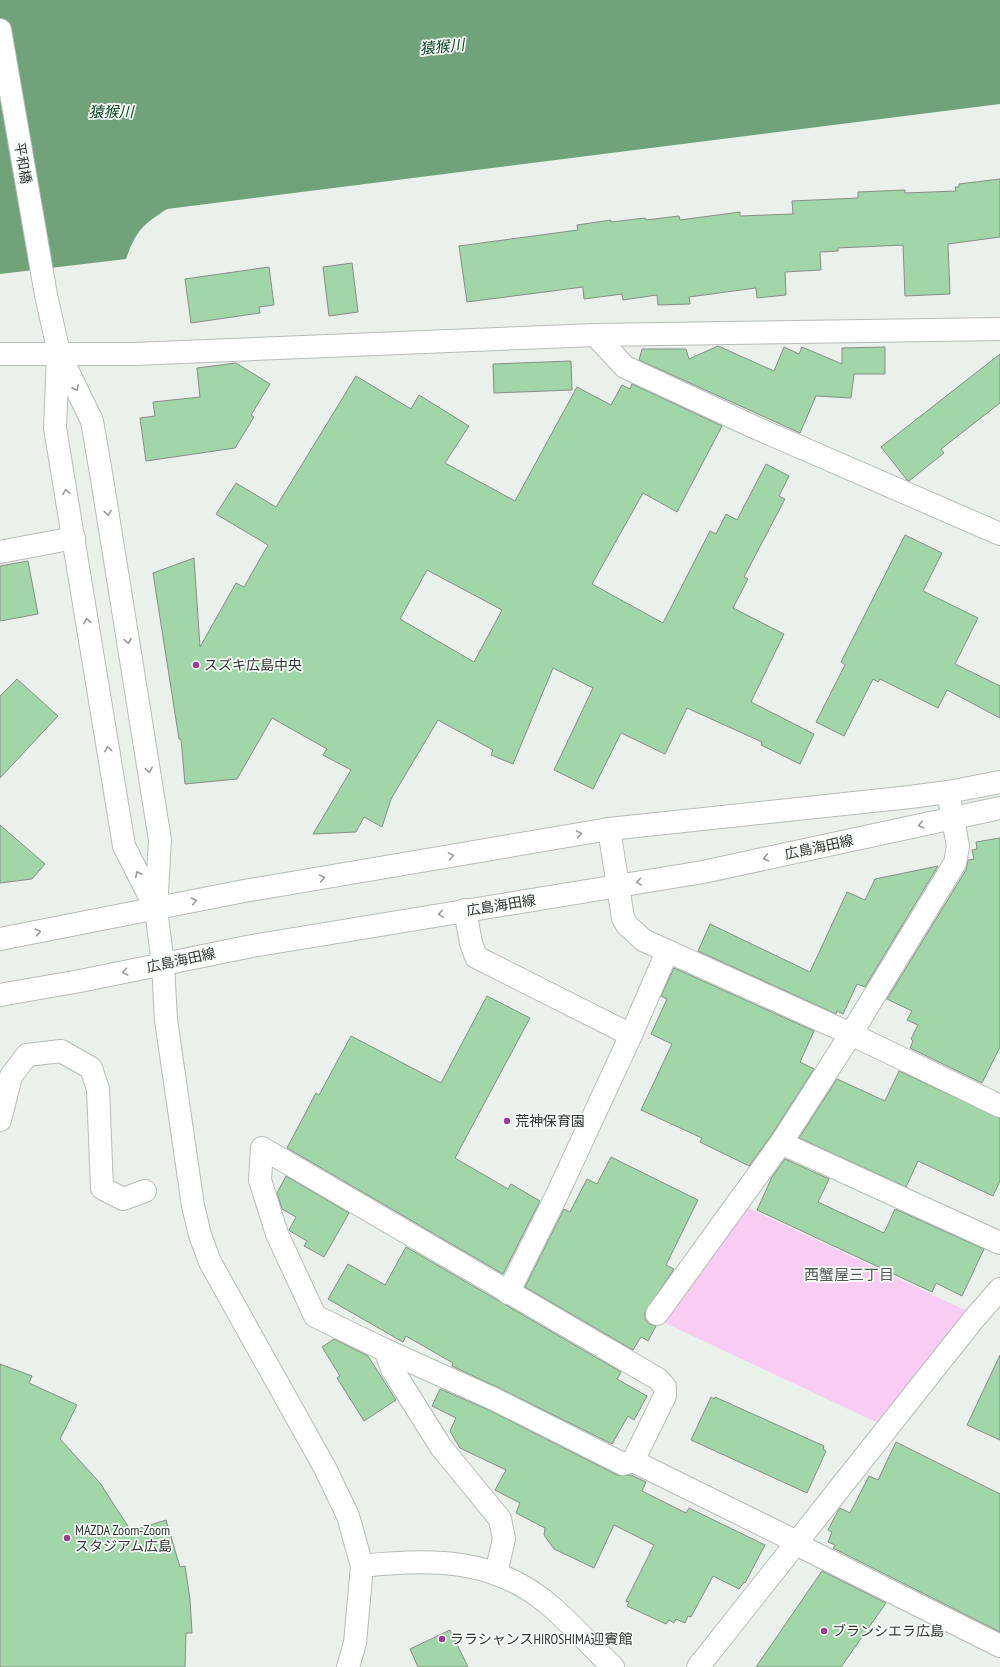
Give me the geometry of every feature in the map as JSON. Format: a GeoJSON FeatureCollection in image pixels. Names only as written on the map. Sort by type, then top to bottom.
{"type":"FeatureCollection","features":[{"type":"Feature","properties":{"kind":"street","name":"平和橋"},"geometry":{"type":"LineString","coordinates":[[0,30],[46,295],[59,353]]}},
{"type":"Feature","properties":{"kind":"street"},"geometry":{"type":"LineString","coordinates":[[0,354],[134,354],[595,335],[1000,329]]}},
{"type":"Feature","properties":{"kind":"street"},"geometry":{"type":"LineString","coordinates":[[595,335],[625,367],[754,427],[1000,534]]}},
{"type":"Feature","properties":{"kind":"street"},"geometry":{"type":"LineString","coordinates":[[59,353],[55,428],[124,846],[156,909]]}},
{"type":"Feature","properties":{"kind":"street"},"geometry":{"type":"LineString","coordinates":[[59,353],[92,421],[160,840],[156,909],[163,964],[166,1020],[193,1206],[200,1235],[210,1262],[329,1475],[348,1516],[362,1566],[355,1643],[348,1667]]}},
{"type":"Feature","properties":{"kind":"street"},"geometry":{"type":"LineString","coordinates":[[0,552],[74,538]]}},
{"type":"Feature","properties":{"kind":"street"},"geometry":{"type":"LineString","coordinates":[[0,939],[252,890],[609,829],[948,792],[1000,782]]}},
{"type":"Feature","properties":{"kind":"street"},"geometry":{"type":"LineString","coordinates":[[657,1314],[781,1143],[851,1034],[955,863],[958,846],[948,792]]}},
{"type":"Feature","properties":{"kind":"street","name":"広島海田線"},"geometry":{"type":"LineString","coordinates":[[0,995],[80,981],[252,946],[702,872],[1000,808]]}},
{"type":"Feature","properties":{"kind":"street"},"geometry":{"type":"LineString","coordinates":[[609,829],[623,918],[627,925],[643,940],[851,1034],[1000,1106]]}},
{"type":"Feature","properties":{"kind":"street"},"geometry":{"type":"LineString","coordinates":[[466,910],[471,943],[476,957],[631,1035]]}},
{"type":"Feature","properties":{"kind":"street"},"geometry":{"type":"LineString","coordinates":[[508,1293],[555,1199],[631,1035],[667,952]]}},
{"type":"Feature","properties":{"kind":"street"},"geometry":{"type":"LineString","coordinates":[[0,1120],[11,1076],[27,1055],[61,1051],[90,1068],[98,1089],[102,1188],[123,1199],[145,1191]]}},
{"type":"Feature","properties":{"kind":"street"},"geometry":{"type":"LineString","coordinates":[[781,1143],[1000,1243]]}},
{"type":"Feature","properties":{"kind":"street"},"geometry":{"type":"LineString","coordinates":[[633,1461],[665,1396],[666,1391],[662,1382],[262,1148],[260,1180],[277,1234],[314,1316],[494,1399],[622,1464],[633,1461],[787,1537],[796,1543],[1000,1646]]}},
{"type":"Feature","properties":{"kind":"street"},"geometry":{"type":"LineString","coordinates":[[698,1667],[973,1320],[1000,1289]]}},
{"type":"Feature","properties":{"kind":"street"},"geometry":{"type":"LineString","coordinates":[[385,1350],[392,1369],[441,1447],[500,1519],[504,1539],[496,1573]]}},
{"type":"Feature","properties":{"kind":"street"},"geometry":{"type":"LineString","coordinates":[[362,1566],[405,1561],[438,1562],[454,1563],[496,1573],[513,1580],[541,1598],[613,1667]]}},
{"type":"Feature","properties":{"kind":"shaded area"},"geometry":{"type":"Polygon","coordinates":[[[744,1206],[969,1312],[880,1424],[661,1321],[744,1206]]]}},
{"type":"Feature","properties":{"kind":"water","name":"猿猴川"},"geometry":{"type":"Polygon","coordinates":[[[0,0],[1000,0],[1000,104],[167,209],[146,224],[141,230],[133,242],[126,259],[0,274],[0,0]]]}},
{"type":"Feature","properties":{"kind":"building"},"geometry":{"type":"Polygon","coordinates":[[[1000,179],[1000,237],[948,244],[950,294],[905,296],[903,245],[838,248],[838,251],[820,252],[821,270],[785,272],[786,295],[757,298],[756,288],[689,297],[690,304],[658,305],[657,295],[623,300],[622,294],[584,299],[583,287],[467,302],[459,246],[578,230],[577,225],[611,220],[611,222],[645,218],[646,220],[679,216],[680,220],[740,212],[740,216],[793,214],[792,201],[858,198],[858,192],[905,190],[905,193],[956,191],[955,187],[959,187],[959,184],[1000,179]]]}},
{"type":"Feature","properties":{"kind":"building"},"geometry":{"type":"Polygon","coordinates":[[[352,263],[358,312],[329,316],[323,267],[352,263]]]}},
{"type":"Feature","properties":{"kind":"building"},"geometry":{"type":"Polygon","coordinates":[[[269,267],[274,305],[259,307],[260,313],[191,323],[185,279],[269,267]]]}},
{"type":"Feature","properties":{"kind":"building"},"geometry":{"type":"Polygon","coordinates":[[[718,346],[774,371],[784,347],[799,354],[802,347],[842,364],[842,348],[885,347],[885,374],[854,374],[851,398],[816,396],[800,433],[639,360],[642,349],[686,349],[689,359],[718,346]]]}},
{"type":"Feature","properties":{"kind":"building"},"geometry":{"type":"Polygon","coordinates":[[[1000,354],[1000,403],[941,449],[944,453],[909,481],[907,480],[881,447],[1000,354]]]}},
{"type":"Feature","properties":{"kind":"building"},"geometry":{"type":"Polygon","coordinates":[[[571,361],[572,390],[494,393],[493,364],[571,361]]]}},
{"type":"Feature","properties":{"kind":"building"},"geometry":{"type":"Polygon","coordinates":[[[236,363],[270,384],[251,415],[254,417],[235,448],[146,461],[140,418],[155,416],[153,402],[200,397],[197,368],[236,363]]]}},
{"type":"Feature","properties":{"kind":"building"},"geometry":{"type":"Polygon","coordinates":[[[356,376],[411,409],[419,395],[469,426],[445,463],[515,501],[577,387],[611,405],[622,385],[630,389],[632,384],[722,426],[677,512],[643,493],[592,584],[663,623],[710,531],[716,534],[726,514],[737,520],[766,464],[789,476],[779,496],[785,499],[744,577],[748,579],[733,608],[784,634],[751,702],[814,734],[800,764],[761,745],[762,742],[687,708],[665,754],[621,733],[593,789],[554,770],[593,688],[553,668],[513,764],[491,755],[493,750],[438,720],[391,799],[382,827],[364,817],[356,832],[313,834],[351,770],[323,755],[327,749],[272,718],[237,779],[185,784],[181,739],[179,739],[153,573],[194,558],[200,647],[236,583],[244,587],[268,545],[216,514],[236,483],[276,507],[356,376]],[[427,570],[400,619],[474,662],[502,610],[427,570]]]}},
{"type":"Feature","properties":{"kind":"building"},"geometry":{"type":"Polygon","coordinates":[[[905,535],[942,553],[923,591],[978,618],[955,664],[1000,686],[1000,718],[947,690],[938,708],[880,679],[878,682],[873,679],[844,736],[816,722],[845,665],[841,662],[905,535]]]}},
{"type":"Feature","properties":{"kind":"building"},"geometry":{"type":"Polygon","coordinates":[[[28,561],[38,614],[0,621],[0,566],[28,561]]]}},
{"type":"Feature","properties":{"kind":"building"},"geometry":{"type":"Polygon","coordinates":[[[17,679],[58,716],[0,778],[0,696],[17,679]]]}},
{"type":"Feature","properties":{"kind":"building"},"geometry":{"type":"Polygon","coordinates":[[[0,825],[45,864],[32,879],[0,883],[0,825]]]}},
{"type":"Feature","properties":{"kind":"building"},"geometry":{"type":"Polygon","coordinates":[[[1000,838],[1000,1047],[982,1083],[910,1048],[913,1041],[911,1039],[918,1025],[907,1020],[912,1011],[887,999],[966,870],[968,860],[974,859],[972,850],[977,849],[976,842],[1000,838]]]}},
{"type":"Feature","properties":{"kind":"building"},"geometry":{"type":"Polygon","coordinates":[[[938,866],[865,987],[857,984],[843,1014],[837,1011],[836,1014],[698,951],[710,924],[810,972],[847,892],[865,900],[875,879],[938,866]]]}},
{"type":"Feature","properties":{"kind":"building"},"geometry":{"type":"Polygon","coordinates":[[[674,968],[814,1031],[800,1062],[814,1069],[771,1136],[749,1166],[700,1142],[702,1138],[641,1110],[672,1044],[651,1034],[667,999],[661,996],[674,968]]]}},
{"type":"Feature","properties":{"kind":"building"},"geometry":{"type":"Polygon","coordinates":[[[487,996],[530,1018],[455,1158],[508,1189],[511,1184],[540,1201],[503,1274],[287,1148],[316,1093],[319,1095],[351,1036],[441,1083],[487,996]]]}},
{"type":"Feature","properties":{"kind":"building"},"geometry":{"type":"Polygon","coordinates":[[[899,1071],[1000,1118],[1000,1181],[993,1196],[918,1161],[906,1187],[799,1138],[837,1079],[885,1101],[899,1071]]]}},
{"type":"Feature","properties":{"kind":"building"},"geometry":{"type":"Polygon","coordinates":[[[611,1157],[698,1200],[666,1265],[674,1269],[645,1312],[645,1319],[649,1324],[656,1326],[648,1341],[641,1337],[633,1350],[525,1287],[564,1209],[570,1212],[587,1179],[597,1184],[611,1157]]]}},
{"type":"Feature","properties":{"kind":"building"},"geometry":{"type":"Polygon","coordinates":[[[785,1159],[829,1179],[818,1202],[884,1233],[895,1209],[984,1249],[962,1296],[936,1283],[932,1292],[757,1210],[772,1177],[785,1159]]]}},
{"type":"Feature","properties":{"kind":"building"},"geometry":{"type":"Polygon","coordinates":[[[286,1176],[349,1213],[324,1257],[304,1246],[307,1241],[289,1230],[296,1217],[282,1209],[277,1193],[286,1176]]]}},
{"type":"Feature","properties":{"kind":"building"},"geometry":{"type":"Polygon","coordinates":[[[406,1247],[621,1372],[617,1379],[647,1396],[634,1420],[628,1416],[612,1444],[452,1366],[453,1363],[406,1336],[403,1342],[328,1299],[348,1264],[385,1285],[406,1247]]]}},
{"type":"Feature","properties":{"kind":"building"},"geometry":{"type":"Polygon","coordinates":[[[334,1339],[368,1356],[396,1400],[364,1421],[337,1378],[340,1376],[322,1347],[334,1339]]]}},
{"type":"Feature","properties":{"kind":"building"},"geometry":{"type":"Polygon","coordinates":[[[1000,1355],[1000,1440],[967,1425],[1000,1355]]]}},
{"type":"Feature","properties":{"kind":"building","name":"MAZDA Zoom-Zoom スタジアム広島"},"geometry":{"type":"Polygon","coordinates":[[[0,1364],[32,1376],[29,1383],[77,1405],[60,1439],[100,1483],[131,1531],[166,1520],[180,1567],[185,1566],[190,1599],[192,1633],[186,1633],[185,1667],[0,1667],[0,1364]]]}},
{"type":"Feature","properties":{"kind":"building"},"geometry":{"type":"Polygon","coordinates":[[[440,1389],[489,1410],[617,1475],[631,1475],[646,1482],[642,1491],[686,1513],[689,1508],[765,1545],[745,1583],[744,1582],[739,1589],[713,1576],[691,1617],[688,1616],[685,1623],[676,1619],[674,1623],[669,1620],[666,1624],[627,1606],[629,1602],[626,1601],[654,1545],[614,1525],[594,1568],[554,1549],[544,1535],[545,1528],[516,1513],[520,1503],[495,1490],[506,1470],[460,1448],[450,1431],[456,1418],[432,1406],[440,1389]]]}},
{"type":"Feature","properties":{"kind":"building"},"geometry":{"type":"Polygon","coordinates":[[[711,1397],[714,1399],[715,1397],[824,1446],[823,1449],[826,1451],[807,1493],[691,1440],[711,1397]]]}},
{"type":"Feature","properties":{"kind":"building"},"geometry":{"type":"Polygon","coordinates":[[[896,1442],[1000,1494],[1000,1632],[833,1548],[835,1545],[828,1542],[832,1532],[828,1530],[840,1508],[850,1513],[869,1476],[878,1480],[896,1442]]]}},
{"type":"Feature","properties":{"kind":"building","name":"ブランシエラ広島"},"geometry":{"type":"Polygon","coordinates":[[[822,1571],[886,1603],[841,1667],[756,1667],[822,1571]]]}},
{"type":"Feature","properties":{"kind":"building","name":"ララシャンスHIROSHIMA迎賓館"},"geometry":{"type":"Polygon","coordinates":[[[450,1630],[468,1667],[418,1667],[410,1649],[450,1630]]]}},
{"type":"Feature","properties":{"kind":"place","name":"スズキ広島中央"},"geometry":{"type":"Point","coordinates":[196,665]}},
{"type":"Feature","properties":{"kind":"place","name":"荒神保育園"},"geometry":{"type":"Point","coordinates":[507,1121]}},
{"type":"Feature","properties":{"kind":"place","name":"MAZDA Zoom-Zoom スタジアム広島"},"geometry":{"type":"Point","coordinates":[67,1538]}},
{"type":"Feature","properties":{"kind":"place","name":"ブランシエラ広島"},"geometry":{"type":"Point","coordinates":[824,1631]}},
{"type":"Feature","properties":{"kind":"place","name":"ララシャンスHIROSHIMA迎賓館"},"geometry":{"type":"Point","coordinates":[442,1639]}},
{"type":"Feature","properties":{"kind":"district","name":"西蟹屋三丁目"},"geometry":{"type":"Point","coordinates":[849,1275]}}]}
